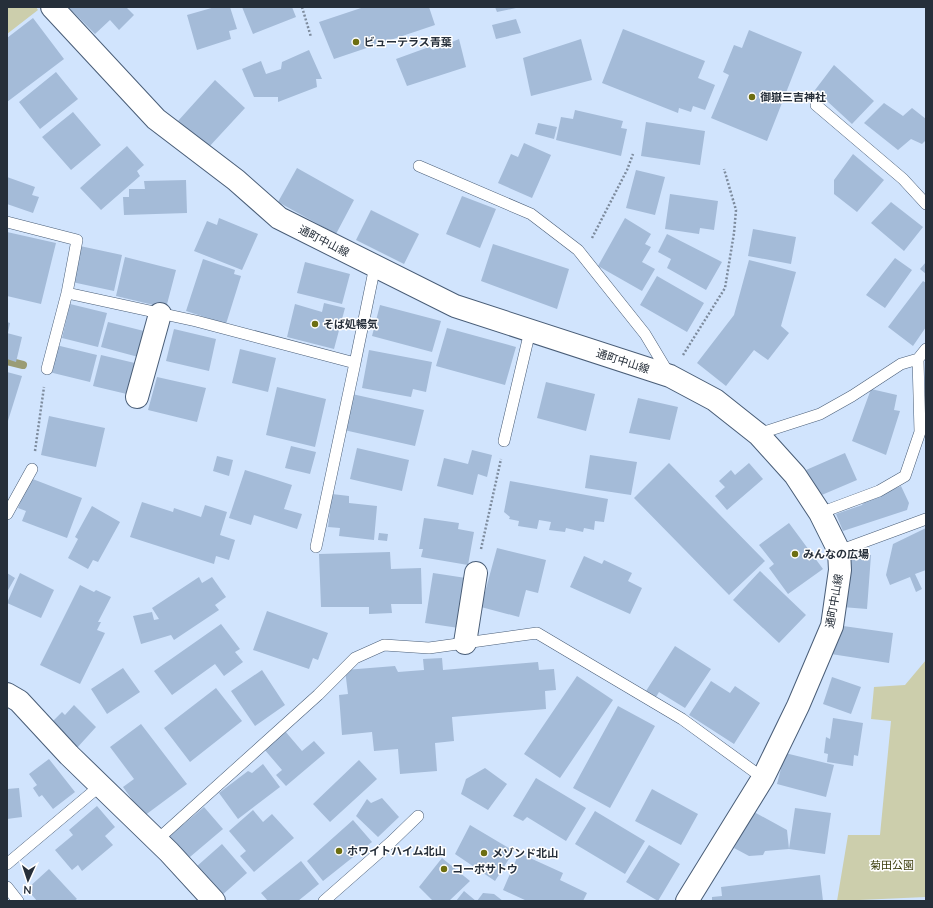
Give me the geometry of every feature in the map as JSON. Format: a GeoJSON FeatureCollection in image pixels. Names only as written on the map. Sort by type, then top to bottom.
{"type":"FeatureCollection","features":[{"type":"Feature","properties":{"kind":"street","name":"通町中山線"},"geometry":{"type":"LineString","coordinates":[[52,7],[156,119],[236,180],[279,218],[455,306],[670,376],[715,400],[758,434],[795,474],[820,513],[839,551],[840,570],[832,626],[798,706],[763,778],[687,901]]}},
{"type":"Feature","properties":{"kind":"street"},"geometry":{"type":"LineString","coordinates":[[137,397],[160,314]]}},
{"type":"Feature","properties":{"kind":"street"},"geometry":{"type":"LineString","coordinates":[[465,643],[476,573]]}},
{"type":"Feature","properties":{"kind":"street"},"geometry":{"type":"LineString","coordinates":[[7,694],[19,701],[69,755],[157,840],[214,901]]}},
{"type":"Feature","properties":{"kind":"lane"},"geometry":{"type":"LineString","coordinates":[[816,105],[903,178],[926,204]]}},
{"type":"Feature","properties":{"kind":"lane"},"geometry":{"type":"LineString","coordinates":[[419,166],[531,214],[578,250],[645,334],[670,376]]}},
{"type":"Feature","properties":{"kind":"lane"},"geometry":{"type":"LineString","coordinates":[[7,222],[78,240],[68,293],[47,369]]}},
{"type":"Feature","properties":{"kind":"lane"},"geometry":{"type":"LineString","coordinates":[[316,547],[375,266]]}},
{"type":"Feature","properties":{"kind":"lane"},"geometry":{"type":"LineString","coordinates":[[68,293],[196,321],[355,363]]}},
{"type":"Feature","properties":{"kind":"lane"},"geometry":{"type":"LineString","coordinates":[[504,441],[530,331]]}},
{"type":"Feature","properties":{"kind":"lane"},"geometry":{"type":"LineString","coordinates":[[758,434],[820,414],[852,396],[902,364],[918,359],[926,349]]}},
{"type":"Feature","properties":{"kind":"lane"},"geometry":{"type":"LineString","coordinates":[[820,513],[879,491],[905,476],[920,432],[918,359]]}},
{"type":"Feature","properties":{"kind":"lane"},"geometry":{"type":"LineString","coordinates":[[7,514],[32,469]]}},
{"type":"Feature","properties":{"kind":"lane"},"geometry":{"type":"LineString","coordinates":[[839,551],[926,519]]}},
{"type":"Feature","properties":{"kind":"lane"},"geometry":{"type":"LineString","coordinates":[[157,840],[318,695],[355,658],[384,645],[429,648],[537,633],[682,719],[763,778]]}},
{"type":"Feature","properties":{"kind":"lane"},"geometry":{"type":"LineString","coordinates":[[7,864],[101,786]]}},
{"type":"Feature","properties":{"kind":"lane"},"geometry":{"type":"LineString","coordinates":[[324,901],[390,843],[418,816]]}},
{"type":"Feature","properties":{"kind":"lane"},"geometry":{"type":"LineString","coordinates":[[7,887],[18,901]]}},
{"type":"Feature","properties":{"kind":"path"},"geometry":{"type":"LineString","coordinates":[[302,7],[311,37]]}},
{"type":"Feature","properties":{"kind":"path"},"geometry":{"type":"LineString","coordinates":[[583,256],[627,170],[633,154]]}},
{"type":"Feature","properties":{"kind":"path"},"geometry":{"type":"LineString","coordinates":[[670,376],[725,288],[734,233],[736,210],[724,169]]}},
{"type":"Feature","properties":{"kind":"path"},"geometry":{"type":"LineString","coordinates":[[32,469],[47,369]]}},
{"type":"Feature","properties":{"kind":"path"},"geometry":{"type":"LineString","coordinates":[[476,573],[504,441]]}},
{"type":"Feature","properties":{"kind":"green space"},"geometry":{"type":"Polygon","coordinates":[[[7,7],[36,7],[38,10],[7,34],[7,7]]]}},
{"type":"Feature","properties":{"kind":"green space","name":"菊田公園"},"geometry":{"type":"Polygon","coordinates":[[[926,660],[926,897],[837,901],[848,835],[880,835],[891,721],[871,719],[874,687],[905,685],[926,660]]]}},
{"type":"Feature","properties":{"kind":"building"},"geometry":{"type":"Polygon","coordinates":[[[68,7],[126,7],[134,15],[119,30],[110,20],[95,34],[68,7]]]}},
{"type":"Feature","properties":{"kind":"building"},"geometry":{"type":"Polygon","coordinates":[[[215,7],[230,7],[237,29],[229,31],[231,39],[197,50],[187,15],[215,7]]]}},
{"type":"Feature","properties":{"kind":"building"},"geometry":{"type":"Polygon","coordinates":[[[242,7],[292,7],[296,17],[253,34],[242,7]]]}},
{"type":"Feature","properties":{"kind":"building","name":"ビューテラス青葉"},"geometry":{"type":"Polygon","coordinates":[[[364,7],[429,7],[435,25],[334,59],[319,22],[364,7]]]}},
{"type":"Feature","properties":{"kind":"building"},"geometry":{"type":"Polygon","coordinates":[[[495,7],[516,7],[516,8],[497,12],[495,7]]]}},
{"type":"Feature","properties":{"kind":"building"},"geometry":{"type":"Polygon","coordinates":[[[33,18],[64,59],[7,102],[7,38],[33,18]]]}},
{"type":"Feature","properties":{"kind":"building"},"geometry":{"type":"Polygon","coordinates":[[[516,19],[521,33],[496,39],[492,25],[516,19]]]}},
{"type":"Feature","properties":{"kind":"building"},"geometry":{"type":"Polygon","coordinates":[[[623,29],[705,61],[698,78],[715,85],[705,110],[693,106],[691,112],[679,108],[678,113],[602,83],[623,29]]]}},
{"type":"Feature","properties":{"kind":"building","name":"御嶽三吉神社"},"geometry":{"type":"Polygon","coordinates":[[[749,30],[802,52],[767,141],[711,118],[729,75],[723,72],[734,45],[742,48],[749,30]]]}},
{"type":"Feature","properties":{"kind":"building"},"geometry":{"type":"Polygon","coordinates":[[[459,39],[466,67],[407,86],[396,59],[429,47],[433,50],[459,39]]]}},
{"type":"Feature","properties":{"kind":"building"},"geometry":{"type":"Polygon","coordinates":[[[581,39],[592,80],[531,96],[523,58],[581,39]]]}},
{"type":"Feature","properties":{"kind":"building"},"geometry":{"type":"Polygon","coordinates":[[[309,50],[322,79],[316,79],[317,87],[278,102],[278,97],[254,97],[242,69],[261,61],[266,74],[281,69],[282,62],[309,50]]]}},
{"type":"Feature","properties":{"kind":"building"},"geometry":{"type":"Polygon","coordinates":[[[834,65],[874,101],[852,124],[815,90],[834,65]]]}},
{"type":"Feature","properties":{"kind":"building"},"geometry":{"type":"Polygon","coordinates":[[[56,72],[78,99],[40,129],[19,102],[56,72]]]}},
{"type":"Feature","properties":{"kind":"building"},"geometry":{"type":"Polygon","coordinates":[[[215,80],[245,108],[208,148],[178,121],[215,80]]]}},
{"type":"Feature","properties":{"kind":"building"},"geometry":{"type":"Polygon","coordinates":[[[884,103],[903,116],[912,108],[926,119],[926,140],[922,144],[911,139],[898,150],[864,123],[884,103]]]}},
{"type":"Feature","properties":{"kind":"building"},"geometry":{"type":"Polygon","coordinates":[[[575,110],[623,121],[621,128],[627,129],[621,156],[556,140],[561,117],[573,119],[575,110]]]}},
{"type":"Feature","properties":{"kind":"building"},"geometry":{"type":"Polygon","coordinates":[[[73,112],[101,145],[71,170],[42,137],[73,112]]]}},
{"type":"Feature","properties":{"kind":"building"},"geometry":{"type":"Polygon","coordinates":[[[646,122],[705,131],[700,165],[641,156],[646,122]]]}},
{"type":"Feature","properties":{"kind":"building"},"geometry":{"type":"Polygon","coordinates":[[[538,123],[557,127],[554,139],[535,134],[538,123]]]}},
{"type":"Feature","properties":{"kind":"building"},"geometry":{"type":"Polygon","coordinates":[[[524,143],[551,155],[532,198],[498,183],[511,154],[518,157],[524,143]]]}},
{"type":"Feature","properties":{"kind":"building"},"geometry":{"type":"Polygon","coordinates":[[[127,146],[144,165],[137,171],[140,176],[101,210],[80,188],[127,146]]]}},
{"type":"Feature","properties":{"kind":"building"},"geometry":{"type":"Polygon","coordinates":[[[853,154],[884,180],[857,212],[834,194],[834,180],[853,154]]]}},
{"type":"Feature","properties":{"kind":"building"},"geometry":{"type":"Polygon","coordinates":[[[297,168],[354,200],[336,234],[278,202],[297,168]]]}},
{"type":"Feature","properties":{"kind":"building"},"geometry":{"type":"Polygon","coordinates":[[[636,170],[665,177],[655,215],[626,208],[636,170]]]}},
{"type":"Feature","properties":{"kind":"building"},"geometry":{"type":"Polygon","coordinates":[[[7,177],[35,187],[32,195],[39,197],[33,213],[7,204],[7,177]]]}},
{"type":"Feature","properties":{"kind":"building"},"geometry":{"type":"Polygon","coordinates":[[[186,180],[187,213],[124,215],[123,197],[129,197],[129,189],[145,189],[144,181],[186,180]]]}},
{"type":"Feature","properties":{"kind":"building"},"geometry":{"type":"Polygon","coordinates":[[[670,194],[718,201],[714,230],[700,228],[699,234],[665,229],[670,194]]]}},
{"type":"Feature","properties":{"kind":"building"},"geometry":{"type":"Polygon","coordinates":[[[462,196],[496,209],[480,248],[446,234],[462,196]]]}},
{"type":"Feature","properties":{"kind":"building"},"geometry":{"type":"Polygon","coordinates":[[[891,202],[923,227],[904,251],[871,223],[891,202]]]}},
{"type":"Feature","properties":{"kind":"building"},"geometry":{"type":"Polygon","coordinates":[[[371,210],[419,234],[404,264],[356,240],[371,210]]]}},
{"type":"Feature","properties":{"kind":"building"},"geometry":{"type":"Polygon","coordinates":[[[219,218],[258,234],[242,270],[194,251],[207,221],[217,225],[219,218]]]}},
{"type":"Feature","properties":{"kind":"building"},"geometry":{"type":"Polygon","coordinates":[[[625,218],[651,234],[645,244],[651,247],[642,262],[655,269],[642,291],[598,266],[625,218]]]}},
{"type":"Feature","properties":{"kind":"building"},"geometry":{"type":"Polygon","coordinates":[[[753,229],[796,237],[791,264],[748,256],[753,229]]]}},
{"type":"Feature","properties":{"kind":"building"},"geometry":{"type":"Polygon","coordinates":[[[7,232],[56,243],[41,304],[7,296],[7,232]]]}},
{"type":"Feature","properties":{"kind":"building"},"geometry":{"type":"Polygon","coordinates":[[[667,234],[722,262],[706,290],[667,268],[671,259],[658,252],[667,234]]]}},
{"type":"Feature","properties":{"kind":"building"},"geometry":{"type":"Polygon","coordinates":[[[493,244],[569,269],[557,309],[481,281],[493,244]]]}},
{"type":"Feature","properties":{"kind":"building"},"geometry":{"type":"Polygon","coordinates":[[[80,246],[122,255],[114,291],[72,282],[80,246]]]}},
{"type":"Feature","properties":{"kind":"building"},"geometry":{"type":"Polygon","coordinates":[[[125,257],[176,270],[166,308],[116,296],[125,257]]]}},
{"type":"Feature","properties":{"kind":"building"},"geometry":{"type":"Polygon","coordinates":[[[895,258],[912,270],[885,308],[866,295],[895,258]]]}},
{"type":"Feature","properties":{"kind":"building"},"geometry":{"type":"Polygon","coordinates":[[[203,259],[235,270],[234,274],[241,276],[226,324],[186,311],[203,259]]]}},
{"type":"Feature","properties":{"kind":"building"},"geometry":{"type":"Polygon","coordinates":[[[749,260],[796,272],[781,326],[789,333],[768,360],[754,350],[726,386],[697,363],[734,315],[749,260]]]}},
{"type":"Feature","properties":{"kind":"building"},"geometry":{"type":"Polygon","coordinates":[[[305,262],[350,274],[342,304],[297,293],[305,262]]]}},
{"type":"Feature","properties":{"kind":"building"},"geometry":{"type":"Polygon","coordinates":[[[926,262],[926,274],[920,269],[926,262]]]}},
{"type":"Feature","properties":{"kind":"building"},"geometry":{"type":"Polygon","coordinates":[[[657,276],[704,303],[687,332],[640,305],[657,276]]]}},
{"type":"Feature","properties":{"kind":"building"},"geometry":{"type":"Polygon","coordinates":[[[923,281],[926,283],[926,327],[913,346],[888,327],[923,281]]]}},
{"type":"Feature","properties":{"kind":"building","name":"そば処暢気"},"geometry":{"type":"Polygon","coordinates":[[[324,303],[345,308],[334,349],[287,337],[295,304],[322,312],[324,303]]]}},
{"type":"Feature","properties":{"kind":"building"},"geometry":{"type":"Polygon","coordinates":[[[70,304],[107,313],[98,347],[62,338],[70,304]]]}},
{"type":"Feature","properties":{"kind":"building"},"geometry":{"type":"Polygon","coordinates":[[[380,305],[441,321],[432,352],[372,336],[380,305]]]}},
{"type":"Feature","properties":{"kind":"building"},"geometry":{"type":"Polygon","coordinates":[[[7,322],[10,323],[8,333],[7,333],[7,322]]]}},
{"type":"Feature","properties":{"kind":"building"},"geometry":{"type":"Polygon","coordinates":[[[108,322],[148,332],[142,358],[101,347],[108,322]]]}},
{"type":"Feature","properties":{"kind":"building"},"geometry":{"type":"Polygon","coordinates":[[[447,328],[516,347],[505,385],[436,366],[447,328]]]}},
{"type":"Feature","properties":{"kind":"building"},"geometry":{"type":"Polygon","coordinates":[[[174,329],[216,339],[209,371],[166,361],[174,329]]]}},
{"type":"Feature","properties":{"kind":"building"},"geometry":{"type":"Polygon","coordinates":[[[7,333],[22,337],[16,362],[7,359],[7,333]]]}},
{"type":"Feature","properties":{"kind":"building"},"geometry":{"type":"Polygon","coordinates":[[[56,345],[97,355],[90,382],[49,372],[56,345]]]}},
{"type":"Feature","properties":{"kind":"building"},"geometry":{"type":"Polygon","coordinates":[[[240,349],[276,358],[268,392],[232,383],[240,349]]]}},
{"type":"Feature","properties":{"kind":"building"},"geometry":{"type":"Polygon","coordinates":[[[369,350],[432,362],[426,392],[413,389],[411,397],[362,388],[369,350]]]}},
{"type":"Feature","properties":{"kind":"building"},"geometry":{"type":"Polygon","coordinates":[[[101,355],[139,364],[131,395],[93,386],[101,355]]]}},
{"type":"Feature","properties":{"kind":"building"},"geometry":{"type":"Polygon","coordinates":[[[7,372],[22,376],[7,424],[7,372]]]}},
{"type":"Feature","properties":{"kind":"building"},"geometry":{"type":"Polygon","coordinates":[[[157,377],[206,388],[197,422],[148,410],[157,377]]]}},
{"type":"Feature","properties":{"kind":"building"},"geometry":{"type":"Polygon","coordinates":[[[546,382],[595,394],[586,431],[537,418],[546,382]]]}},
{"type":"Feature","properties":{"kind":"building"},"geometry":{"type":"Polygon","coordinates":[[[277,387],[326,399],[315,447],[266,435],[277,387]]]}},
{"type":"Feature","properties":{"kind":"building"},"geometry":{"type":"Polygon","coordinates":[[[871,389],[897,395],[894,410],[900,411],[886,455],[852,441],[871,389]]]}},
{"type":"Feature","properties":{"kind":"building"},"geometry":{"type":"Polygon","coordinates":[[[352,394],[424,410],[415,446],[344,430],[352,394]]]}},
{"type":"Feature","properties":{"kind":"building"},"geometry":{"type":"Polygon","coordinates":[[[638,398],[678,407],[670,440],[629,433],[638,398]]]}},
{"type":"Feature","properties":{"kind":"building"},"geometry":{"type":"Polygon","coordinates":[[[49,416],[105,428],[96,467],[41,455],[49,416]]]}},
{"type":"Feature","properties":{"kind":"building"},"geometry":{"type":"Polygon","coordinates":[[[291,446],[316,452],[310,474],[285,468],[291,446]]]}},
{"type":"Feature","properties":{"kind":"building"},"geometry":{"type":"Polygon","coordinates":[[[357,448],[409,460],[402,491],[350,479],[357,448]]]}},
{"type":"Feature","properties":{"kind":"building"},"geometry":{"type":"Polygon","coordinates":[[[472,450],[492,455],[487,477],[478,474],[473,495],[437,486],[444,458],[468,464],[472,450]]]}},
{"type":"Feature","properties":{"kind":"building"},"geometry":{"type":"Polygon","coordinates":[[[845,453],[857,480],[817,497],[806,470],[845,453]]]}},
{"type":"Feature","properties":{"kind":"building"},"geometry":{"type":"Polygon","coordinates":[[[590,455],[637,462],[631,495],[585,488],[590,455]]]}},
{"type":"Feature","properties":{"kind":"building"},"geometry":{"type":"Polygon","coordinates":[[[217,456],[233,460],[229,476],[213,471],[217,456]]]}},
{"type":"Feature","properties":{"kind":"building"},"geometry":{"type":"Polygon","coordinates":[[[669,463],[765,561],[729,595],[634,498],[669,463]]]}},
{"type":"Feature","properties":{"kind":"building"},"geometry":{"type":"Polygon","coordinates":[[[749,463],[763,479],[727,510],[715,496],[725,487],[719,481],[731,470],[735,475],[749,463]]]}},
{"type":"Feature","properties":{"kind":"building"},"geometry":{"type":"Polygon","coordinates":[[[245,470],[292,485],[284,509],[302,514],[297,529],[254,515],[251,525],[229,518],[245,470]]]}},
{"type":"Feature","properties":{"kind":"building"},"geometry":{"type":"Polygon","coordinates":[[[30,478],[82,498],[67,538],[22,521],[26,511],[18,508],[30,478]]]}},
{"type":"Feature","properties":{"kind":"building"},"geometry":{"type":"Polygon","coordinates":[[[510,481],[608,499],[604,522],[595,521],[594,530],[584,528],[583,532],[566,528],[565,532],[549,530],[551,522],[539,520],[537,529],[518,526],[519,521],[509,519],[510,517],[504,512],[510,481]]]}},
{"type":"Feature","properties":{"kind":"building"},"geometry":{"type":"Polygon","coordinates":[[[901,486],[909,503],[907,510],[843,531],[836,514],[862,505],[865,501],[901,486]]]}},
{"type":"Feature","properties":{"kind":"building"},"geometry":{"type":"Polygon","coordinates":[[[332,494],[349,496],[349,503],[377,506],[374,540],[339,536],[340,528],[328,527],[332,494]]]}},
{"type":"Feature","properties":{"kind":"building"},"geometry":{"type":"Polygon","coordinates":[[[142,502],[173,512],[174,508],[201,517],[205,505],[227,512],[220,535],[235,540],[229,560],[216,556],[214,564],[130,537],[142,502]]]}},
{"type":"Feature","properties":{"kind":"building"},"geometry":{"type":"Polygon","coordinates":[[[92,506],[120,522],[98,562],[93,560],[88,569],[68,558],[78,539],[75,537],[92,506]]]}},
{"type":"Feature","properties":{"kind":"building"},"geometry":{"type":"Polygon","coordinates":[[[424,518],[459,523],[458,529],[474,532],[468,565],[421,557],[423,549],[419,549],[424,518]]]}},
{"type":"Feature","properties":{"kind":"building"},"geometry":{"type":"Polygon","coordinates":[[[789,523],[823,569],[788,594],[769,568],[774,564],[759,545],[789,523]]]}},
{"type":"Feature","properties":{"kind":"building"},"geometry":{"type":"Polygon","coordinates":[[[926,528],[926,570],[915,574],[922,589],[916,592],[910,577],[890,585],[886,575],[893,544],[926,528]]]}},
{"type":"Feature","properties":{"kind":"building"},"geometry":{"type":"Polygon","coordinates":[[[379,533],[388,534],[387,541],[378,540],[379,533]]]}},
{"type":"Feature","properties":{"kind":"building"},"geometry":{"type":"Polygon","coordinates":[[[497,548],[546,560],[538,593],[526,590],[519,617],[481,607],[497,548]]]}},
{"type":"Feature","properties":{"kind":"building"},"geometry":{"type":"Polygon","coordinates":[[[390,552],[391,569],[421,568],[422,604],[391,604],[392,613],[369,614],[369,607],[321,607],[319,554],[390,552]]]}},
{"type":"Feature","properties":{"kind":"building"},"geometry":{"type":"Polygon","coordinates":[[[846,552],[871,555],[867,609],[842,607],[846,552]]]}},
{"type":"Feature","properties":{"kind":"building"},"geometry":{"type":"Polygon","coordinates":[[[584,556],[602,564],[604,560],[632,573],[628,581],[642,588],[630,614],[570,587],[584,556]]]}},
{"type":"Feature","properties":{"kind":"building"},"geometry":{"type":"Polygon","coordinates":[[[760,571],[806,615],[779,643],[733,600],[760,571]]]}},
{"type":"Feature","properties":{"kind":"building"},"geometry":{"type":"Polygon","coordinates":[[[7,573],[15,578],[7,592],[7,573]]]}},
{"type":"Feature","properties":{"kind":"building"},"geometry":{"type":"Polygon","coordinates":[[[20,573],[54,590],[41,618],[7,603],[20,573]]]}},
{"type":"Feature","properties":{"kind":"building"},"geometry":{"type":"Polygon","coordinates":[[[433,573],[466,578],[459,628],[425,623],[433,573]]]}},
{"type":"Feature","properties":{"kind":"building"},"geometry":{"type":"Polygon","coordinates":[[[199,577],[202,583],[212,577],[226,597],[215,605],[219,610],[174,640],[171,635],[141,644],[133,616],[152,612],[154,620],[159,619],[152,608],[199,577]]]}},
{"type":"Feature","properties":{"kind":"building"},"geometry":{"type":"Polygon","coordinates":[[[80,585],[94,592],[96,590],[111,597],[98,622],[101,622],[97,630],[105,633],[80,684],[40,665],[80,585]]]}},
{"type":"Feature","properties":{"kind":"building"},"geometry":{"type":"Polygon","coordinates":[[[267,611],[328,633],[318,660],[313,658],[309,669],[253,650],[267,611]]]}},
{"type":"Feature","properties":{"kind":"building"},"geometry":{"type":"Polygon","coordinates":[[[221,624],[240,649],[235,652],[243,662],[224,676],[215,664],[172,695],[154,671],[221,624]]]}},
{"type":"Feature","properties":{"kind":"building"},"geometry":{"type":"Polygon","coordinates":[[[836,625],[893,633],[889,663],[831,654],[836,625]]]}},
{"type":"Feature","properties":{"kind":"building"},"geometry":{"type":"Polygon","coordinates":[[[675,646],[711,669],[685,708],[659,692],[656,697],[646,691],[675,646]]]}},
{"type":"Feature","properties":{"kind":"building"},"geometry":{"type":"Polygon","coordinates":[[[442,658],[443,670],[538,662],[539,670],[554,669],[556,690],[545,691],[546,709],[452,717],[454,741],[435,743],[437,771],[400,774],[398,749],[374,751],[372,732],[342,735],[339,695],[348,694],[345,670],[395,666],[398,672],[424,670],[423,659],[442,658]]]}},
{"type":"Feature","properties":{"kind":"building"},"geometry":{"type":"Polygon","coordinates":[[[123,668],[140,692],[107,714],[91,689],[123,668]]]}},
{"type":"Feature","properties":{"kind":"building"},"geometry":{"type":"Polygon","coordinates":[[[262,670],[285,705],[255,726],[231,691],[262,670]]]}},
{"type":"Feature","properties":{"kind":"building"},"geometry":{"type":"Polygon","coordinates":[[[577,676],[613,700],[560,778],[524,754],[577,676]]]}},
{"type":"Feature","properties":{"kind":"building"},"geometry":{"type":"Polygon","coordinates":[[[832,677],[861,687],[851,714],[823,704],[832,677]]]}},
{"type":"Feature","properties":{"kind":"building"},"geometry":{"type":"Polygon","coordinates":[[[711,681],[730,693],[735,686],[760,703],[734,744],[689,715],[711,681]]]}},
{"type":"Feature","properties":{"kind":"building"},"geometry":{"type":"Polygon","coordinates":[[[216,688],[242,721],[190,762],[164,728],[216,688]]]}},
{"type":"Feature","properties":{"kind":"building"},"geometry":{"type":"Polygon","coordinates":[[[74,705],[96,727],[76,749],[50,724],[62,712],[65,715],[74,705]]]}},
{"type":"Feature","properties":{"kind":"building"},"geometry":{"type":"Polygon","coordinates":[[[618,706],[655,726],[610,808],[573,788],[618,706]]]}},
{"type":"Feature","properties":{"kind":"building"},"geometry":{"type":"Polygon","coordinates":[[[833,718],[863,723],[858,756],[854,755],[853,766],[827,762],[828,754],[824,753],[826,737],[830,739],[833,718]]]}},
{"type":"Feature","properties":{"kind":"building"},"geometry":{"type":"Polygon","coordinates":[[[141,724],[187,784],[144,816],[123,787],[134,779],[110,747],[141,724]]]}},
{"type":"Feature","properties":{"kind":"building"},"geometry":{"type":"Polygon","coordinates":[[[285,731],[302,751],[314,741],[325,753],[286,786],[276,775],[282,770],[264,749],[285,731]]]}},
{"type":"Feature","properties":{"kind":"building"},"geometry":{"type":"Polygon","coordinates":[[[785,753],[834,765],[826,797],[777,784],[785,753]]]}},
{"type":"Feature","properties":{"kind":"building"},"geometry":{"type":"Polygon","coordinates":[[[49,759],[75,792],[53,809],[42,795],[39,797],[33,788],[37,785],[29,774],[49,759]]]}},
{"type":"Feature","properties":{"kind":"building"},"geometry":{"type":"Polygon","coordinates":[[[359,760],[377,779],[330,822],[313,804],[359,760]]]}},
{"type":"Feature","properties":{"kind":"building"},"geometry":{"type":"Polygon","coordinates":[[[263,764],[280,787],[238,819],[219,793],[248,771],[252,773],[263,764]]]}},
{"type":"Feature","properties":{"kind":"building"},"geometry":{"type":"Polygon","coordinates":[[[485,768],[507,784],[488,810],[461,794],[466,779],[485,768]]]}},
{"type":"Feature","properties":{"kind":"building"},"geometry":{"type":"Polygon","coordinates":[[[536,778],[586,808],[566,841],[527,817],[523,821],[513,816],[536,778]]]}},
{"type":"Feature","properties":{"kind":"building"},"geometry":{"type":"Polygon","coordinates":[[[19,788],[22,817],[7,819],[7,789],[19,788]]]}},
{"type":"Feature","properties":{"kind":"building"},"geometry":{"type":"Polygon","coordinates":[[[652,789],[698,814],[681,845],[635,821],[652,789]]]}},
{"type":"Feature","properties":{"kind":"building"},"geometry":{"type":"Polygon","coordinates":[[[382,798],[399,817],[378,837],[356,816],[367,799],[371,803],[382,798]]]}},
{"type":"Feature","properties":{"kind":"building"},"geometry":{"type":"Polygon","coordinates":[[[97,806],[115,827],[105,836],[113,845],[82,871],[78,865],[72,870],[55,850],[73,835],[69,830],[97,806]]]}},
{"type":"Feature","properties":{"kind":"building"},"geometry":{"type":"Polygon","coordinates":[[[204,807],[223,829],[184,862],[165,840],[204,807]]]}},
{"type":"Feature","properties":{"kind":"building"},"geometry":{"type":"Polygon","coordinates":[[[795,808],[831,813],[825,854],[789,849],[795,808]]]}},
{"type":"Feature","properties":{"kind":"building"},"geometry":{"type":"Polygon","coordinates":[[[253,810],[263,822],[272,814],[294,838],[254,872],[240,856],[246,851],[229,831],[253,810]]]}},
{"type":"Feature","properties":{"kind":"building"},"geometry":{"type":"Polygon","coordinates":[[[595,811],[645,841],[625,874],[575,844],[595,811]]]}},
{"type":"Feature","properties":{"kind":"building"},"geometry":{"type":"Polygon","coordinates":[[[754,812],[787,830],[789,849],[765,851],[763,855],[749,856],[734,848],[754,812]]]}},
{"type":"Feature","properties":{"kind":"building","name":"ホワイトハイム北山"},"geometry":{"type":"Polygon","coordinates":[[[353,820],[372,842],[323,881],[307,861],[353,820]]]}},
{"type":"Feature","properties":{"kind":"building","name":"メゾンド北山"},"geometry":{"type":"Polygon","coordinates":[[[470,825],[514,851],[495,881],[455,854],[470,825]]]}},
{"type":"Feature","properties":{"kind":"building"},"geometry":{"type":"Polygon","coordinates":[[[222,844],[247,873],[221,896],[196,867],[222,844]]]}},
{"type":"Feature","properties":{"kind":"building"},"geometry":{"type":"Polygon","coordinates":[[[649,845],[680,864],[658,901],[626,882],[649,845]]]}},
{"type":"Feature","properties":{"kind":"building"},"geometry":{"type":"Polygon","coordinates":[[[519,853],[563,873],[560,880],[587,893],[583,901],[527,901],[503,890],[519,853]]]}},
{"type":"Feature","properties":{"kind":"building","name":"コーポサトウ"},"geometry":{"type":"Polygon","coordinates":[[[442,858],[470,881],[449,901],[433,901],[419,887],[442,858]]]}},
{"type":"Feature","properties":{"kind":"building"},"geometry":{"type":"Polygon","coordinates":[[[301,861],[319,884],[298,901],[268,901],[261,893],[301,861]]]}},
{"type":"Feature","properties":{"kind":"building"},"geometry":{"type":"Polygon","coordinates":[[[49,869],[77,899],[74,901],[37,901],[27,889],[49,869]]]}},
{"type":"Feature","properties":{"kind":"building"},"geometry":{"type":"Polygon","coordinates":[[[820,875],[823,901],[712,901],[712,897],[722,896],[721,887],[820,875]]]}},
{"type":"Feature","properties":{"kind":"building"},"geometry":{"type":"Polygon","coordinates":[[[464,891],[476,901],[456,901],[464,891]]]}},
{"type":"Feature","properties":{"kind":"building"},"geometry":{"type":"Polygon","coordinates":[[[483,893],[494,894],[503,901],[477,901],[483,893]]]}},
{"type":"Feature","properties":{"kind":"waterway"},"geometry":{"type":"LineString","coordinates":[[7,361],[23,365]]}},
{"type":"Feature","properties":{"kind":"place","name":"ビューテラス青葉"},"geometry":{"type":"Point","coordinates":[356,42]}},
{"type":"Feature","properties":{"kind":"place","name":"御嶽三吉神社"},"geometry":{"type":"Point","coordinates":[752,97]}},
{"type":"Feature","properties":{"kind":"place","name":"そば処暢気"},"geometry":{"type":"Point","coordinates":[315,324]}},
{"type":"Feature","properties":{"kind":"place","name":"みんなの広場"},"geometry":{"type":"Point","coordinates":[795,554]}},
{"type":"Feature","properties":{"kind":"place","name":"ホワイトハイム北山"},"geometry":{"type":"Point","coordinates":[339,851]}},
{"type":"Feature","properties":{"kind":"place","name":"メゾンド北山"},"geometry":{"type":"Point","coordinates":[484,853]}},
{"type":"Feature","properties":{"kind":"place","name":"コーポサトウ"},"geometry":{"type":"Point","coordinates":[444,869]}}]}
